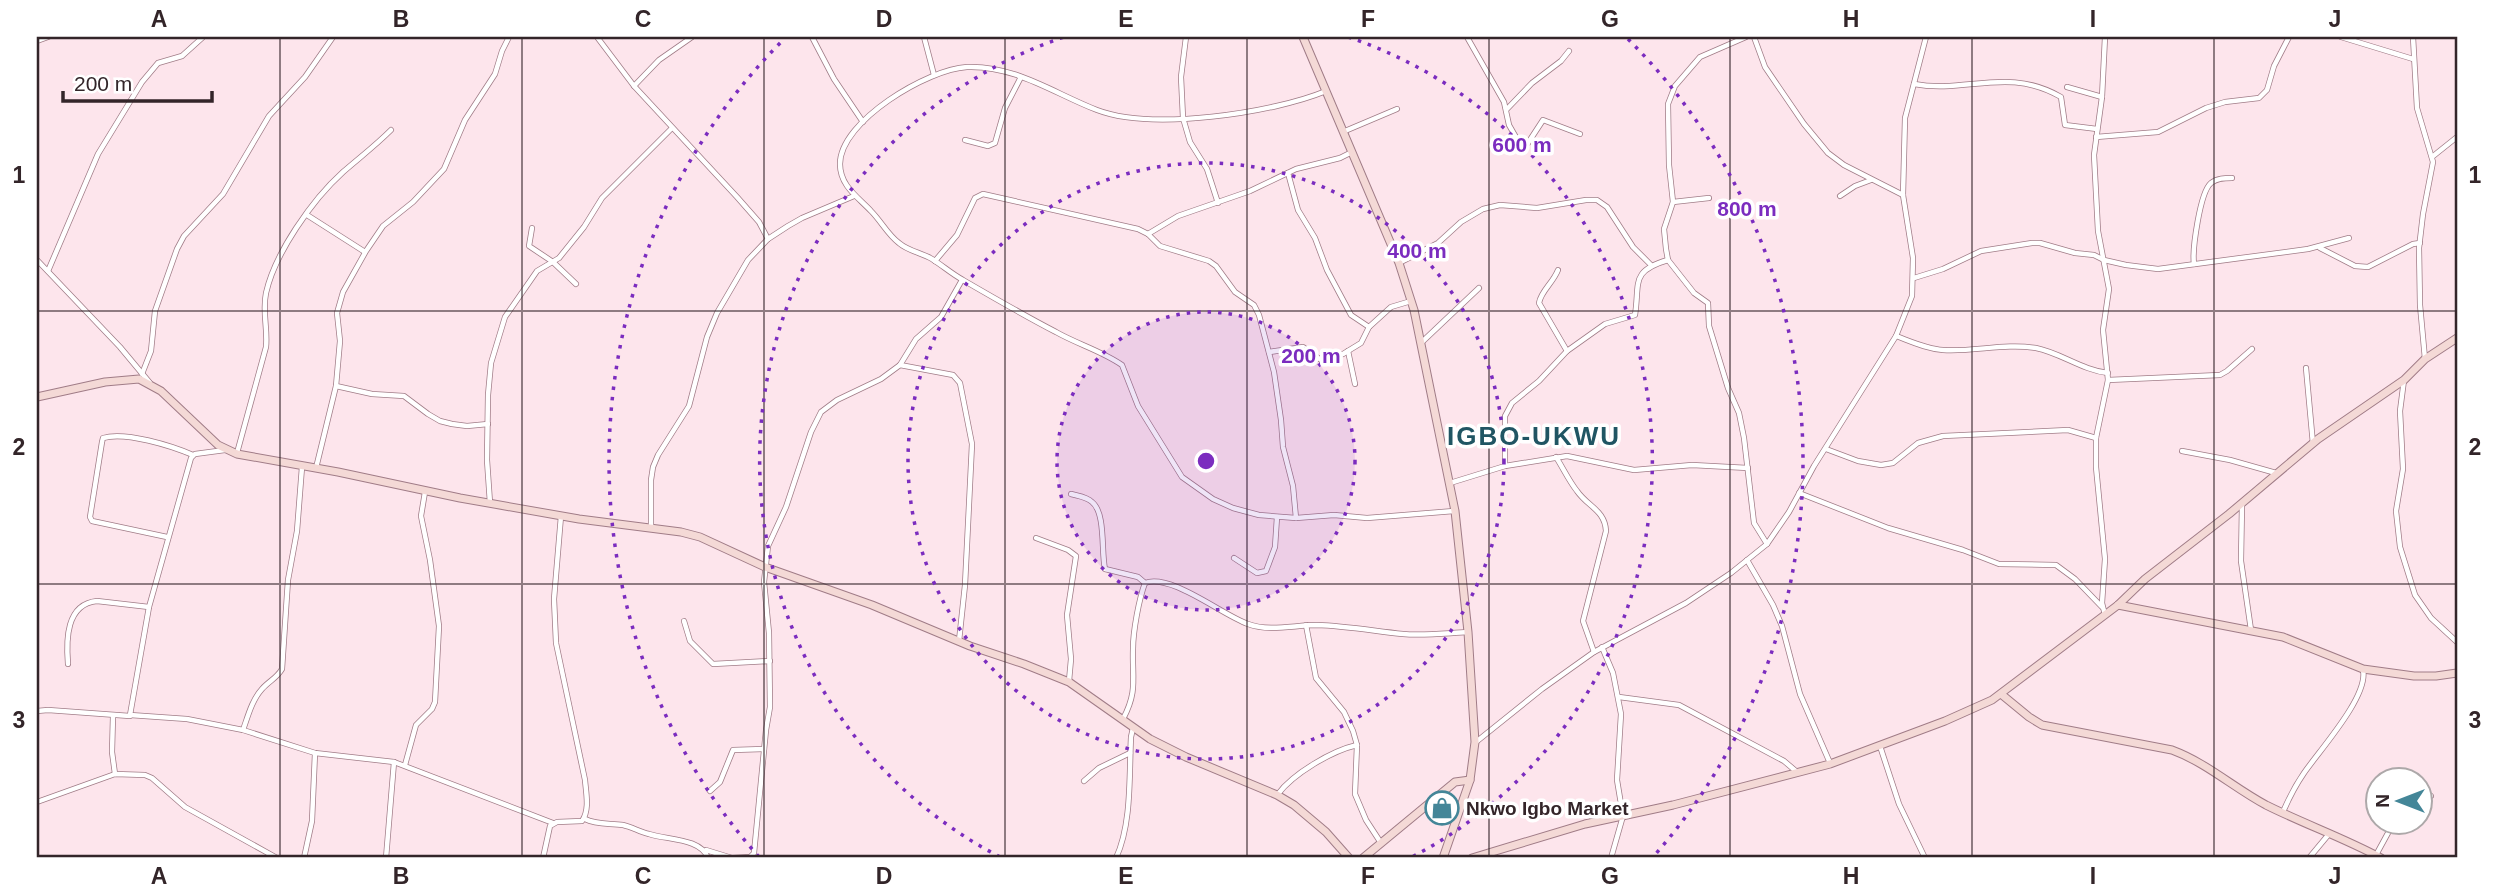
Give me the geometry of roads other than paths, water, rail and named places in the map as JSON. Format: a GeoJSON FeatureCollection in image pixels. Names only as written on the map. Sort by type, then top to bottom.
{"type":"FeatureCollection","features":[{"type":"Feature","properties":{"kind":"main road"},"geometry":{"type":"LineString","coordinates":[[1303,37],[1399,263],[1421,343],[1455,510],[1468,632],[1475,742],[1471,780],[1443,858]]}},
{"type":"Feature","properties":{"kind":"main road"},"geometry":{"type":"LineString","coordinates":[[1472,858],[1586,824],[1684,803],[1830,764],[1971,710],[2001,694],[2104,611],[2118,605],[2145,579],[2242,504],[2313,444],[2404,380],[2426,359],[2457,338]]}},
{"type":"Feature","properties":{"kind":"main road"},"geometry":{"type":"LineString","coordinates":[[37,397],[72,388],[139,379],[150,384],[225,450],[237,454],[425,492],[700,537],[765,567],[872,605],[1069,682],[1133,727],[1170,749],[1277,795],[1310,817],[1349,858]]}},
{"type":"Feature","properties":{"kind":"main road"},"geometry":{"type":"LineString","coordinates":[[2118,605],[2251,630],[2299,642],[2363,669],[2414,676],[2457,673]]}},
{"type":"Feature","properties":{"kind":"main road"},"geometry":{"type":"LineString","coordinates":[[2001,694],[2042,725],[2172,750],[2185,755],[2282,813],[2378,857]]}},
{"type":"Feature","properties":{"kind":"main road"},"geometry":{"type":"LineString","coordinates":[[1363,858],[1459,780],[1471,780]]}},
{"type":"Feature","properties":{"kind":"main road"},"geometry":{"type":"LineString","coordinates":[[1451,786],[1467,790]]}},
{"type":"Feature","properties":{"kind":"street"},"geometry":{"type":"LineString","coordinates":[[37,41],[48,37]]}},
{"type":"Feature","properties":{"kind":"street"},"geometry":{"type":"LineString","coordinates":[[48,271],[98,155],[142,82],[158,63],[182,56],[203,37]]}},
{"type":"Feature","properties":{"kind":"street"},"geometry":{"type":"LineString","coordinates":[[142,374],[151,351],[155,311],[184,236],[223,194],[268,116],[305,77],[334,37]]}},
{"type":"Feature","properties":{"kind":"street"},"geometry":{"type":"LineString","coordinates":[[316,469],[336,386],[340,341],[339,301],[365,252],[383,226],[413,201],[444,169],[465,120],[495,74],[509,37]]}},
{"type":"Feature","properties":{"kind":"street"},"geometry":{"type":"LineString","coordinates":[[597,37],[634,86],[751,214],[768,239]]}},
{"type":"Feature","properties":{"kind":"street"},"geometry":{"type":"LineString","coordinates":[[634,86],[659,61],[692,37]]}},
{"type":"Feature","properties":{"kind":"street"},"geometry":{"type":"LineString","coordinates":[[813,37],[834,79],[863,122]]}},
{"type":"Feature","properties":{"kind":"street"},"geometry":{"type":"LineString","coordinates":[[924,37],[934,75]]}},
{"type":"Feature","properties":{"kind":"street"},"geometry":{"type":"LineString","coordinates":[[1186,37],[1181,77],[1183,118],[1190,142],[1207,169],[1218,203]]}},
{"type":"Feature","properties":{"kind":"street"},"geometry":{"type":"LineString","coordinates":[[1466,37],[1507,109],[1509,125],[1521,146],[1528,143],[1543,120],[1580,134]]}},
{"type":"Feature","properties":{"kind":"street"},"geometry":{"type":"LineString","coordinates":[[1746,37],[1700,57],[1675,86],[1668,104],[1673,202],[1664,229],[1668,260],[1695,293],[1708,303],[1710,326],[1728,388],[1739,413],[1754,523],[1767,544]]}},
{"type":"Feature","properties":{"kind":"street"},"geometry":{"type":"LineString","coordinates":[[1754,37],[1765,67],[1804,124],[1828,153],[1844,165],[1903,195]]}},
{"type":"Feature","properties":{"kind":"street"},"geometry":{"type":"LineString","coordinates":[[1475,742],[1594,652],[1686,603],[1731,573],[1767,544],[1784,520],[1896,336],[1912,296],[1914,278],[1903,195],[1905,118],[1926,37]]}},
{"type":"Feature","properties":{"kind":"street"},"geometry":{"type":"LineString","coordinates":[[2104,611],[2105,559],[2096,467],[2096,438],[2108,377],[2103,330],[2109,289],[2096,202],[2094,155],[2102,97],[2105,37]]}},
{"type":"Feature","properties":{"kind":"street"},"geometry":{"type":"LineString","coordinates":[[2096,137],[2158,132],[2206,108],[2259,97],[2267,90],[2274,66],[2289,37]]}},
{"type":"Feature","properties":{"kind":"street"},"geometry":{"type":"LineString","coordinates":[[2341,37],[2413,59]]}},
{"type":"Feature","properties":{"kind":"street"},"geometry":{"type":"LineString","coordinates":[[2413,37],[2417,108],[2432,157],[2420,243],[2420,305],[2426,359]]}},
{"type":"Feature","properties":{"kind":"street"},"geometry":{"type":"LineString","coordinates":[[1507,109],[1569,51]]}},
{"type":"Feature","properties":{"kind":"street"},"geometry":{"type":"LineString","coordinates":[[1326,91],[1260,111],[1183,118],[1111,114],[1021,77],[971,67],[958,68],[934,75],[904,91],[863,122],[843,146],[841,172],[854,196],[899,243],[935,261],[962,280],[1054,331],[1122,365],[1138,407],[1182,477],[1213,499],[1233,508],[1296,518],[1334,515],[1367,518],[1455,510]]}},
{"type":"Feature","properties":{"kind":"street"},"geometry":{"type":"LineString","coordinates":[[965,140],[988,146],[995,143],[1005,108],[1021,77]]}},
{"type":"Feature","properties":{"kind":"street"},"geometry":{"type":"LineString","coordinates":[[1914,84],[1928,86],[2001,81],[2025,83],[2061,97],[2066,125],[2097,129]]}},
{"type":"Feature","properties":{"kind":"street"},"geometry":{"type":"LineString","coordinates":[[2067,87],[2102,97]]}},
{"type":"Feature","properties":{"kind":"street"},"geometry":{"type":"LineString","coordinates":[[1345,131],[1397,109]]}},
{"type":"Feature","properties":{"kind":"street"},"geometry":{"type":"LineString","coordinates":[[490,503],[487,460],[491,363],[505,317],[537,271],[559,258],[584,227],[602,198],[672,128]]}},
{"type":"Feature","properties":{"kind":"street"},"geometry":{"type":"LineString","coordinates":[[237,454],[266,346],[264,307],[271,275],[307,215],[329,187],[391,130]]}},
{"type":"Feature","properties":{"kind":"street"},"geometry":{"type":"LineString","coordinates":[[2432,157],[2457,137]]}},
{"type":"Feature","properties":{"kind":"street"},"geometry":{"type":"LineString","coordinates":[[1148,234],[1178,216],[1218,203],[1300,168],[1340,158],[1352,152]]}},
{"type":"Feature","properties":{"kind":"street"},"geometry":{"type":"LineString","coordinates":[[1288,173],[1298,210],[1315,238],[1327,270],[1351,315],[1369,327]]}},
{"type":"Feature","properties":{"kind":"street"},"geometry":{"type":"LineString","coordinates":[[2194,264],[2193,242],[2205,190],[2214,180],[2232,178]]}},
{"type":"Feature","properties":{"kind":"street"},"geometry":{"type":"LineString","coordinates":[[1840,196],[1855,186],[1872,180]]}},
{"type":"Feature","properties":{"kind":"street"},"geometry":{"type":"LineString","coordinates":[[935,261],[957,235],[975,198],[983,194],[1138,229],[1148,234],[1160,246],[1209,261],[1216,266],[1227,284],[1254,305],[1269,352],[1296,518]]}},
{"type":"Feature","properties":{"kind":"street"},"geometry":{"type":"LineString","coordinates":[[651,528],[653,467],[689,406],[717,313],[748,260],[768,239],[802,218],[854,196]]}},
{"type":"Feature","properties":{"kind":"street"},"geometry":{"type":"LineString","coordinates":[[1673,202],[1709,198]]}},
{"type":"Feature","properties":{"kind":"street"},"geometry":{"type":"LineString","coordinates":[[1399,263],[1438,243],[1461,222],[1483,209],[1500,205],[1537,208],[1597,200],[1607,207],[1633,247],[1651,265]]}},
{"type":"Feature","properties":{"kind":"street"},"geometry":{"type":"LineString","coordinates":[[307,215],[365,252]]}},
{"type":"Feature","properties":{"kind":"street"},"geometry":{"type":"LineString","coordinates":[[532,228],[530,246],[553,262],[576,284]]}},
{"type":"Feature","properties":{"kind":"street"},"geometry":{"type":"LineString","coordinates":[[1914,278],[1944,269],[1981,251],[2032,243],[2094,255],[2140,268],[2170,268],[2319,247],[2348,238]]}},
{"type":"Feature","properties":{"kind":"street"},"geometry":{"type":"LineString","coordinates":[[2319,247],[2355,266],[2368,267],[2420,243]]}},
{"type":"Feature","properties":{"kind":"street"},"geometry":{"type":"LineString","coordinates":[[37,260],[150,384]]}},
{"type":"Feature","properties":{"kind":"street"},"geometry":{"type":"LineString","coordinates":[[1505,466],[1505,416],[1512,403],[1534,386],[1567,351],[1605,324],[1635,315],[1640,278],[1651,265],[1668,260]]}},
{"type":"Feature","properties":{"kind":"street"},"geometry":{"type":"LineString","coordinates":[[1558,270],[1539,303],[1567,351]]}},
{"type":"Feature","properties":{"kind":"street"},"geometry":{"type":"LineString","coordinates":[[37,712],[157,716],[243,730],[314,753],[405,765],[553,824],[585,819],[595,823],[625,825],[653,836],[702,848],[712,857],[751,858],[754,853],[770,707],[765,567],[768,546],[786,507],[811,432],[821,412],[881,379],[900,365],[916,339],[941,317],[962,280]]}},
{"type":"Feature","properties":{"kind":"street"},"geometry":{"type":"LineString","coordinates":[[1421,343],[1479,288]]}},
{"type":"Feature","properties":{"kind":"street"},"geometry":{"type":"LineString","coordinates":[[1269,352],[1303,347],[1324,360],[1361,343],[1369,327],[1391,307],[1411,301]]}},
{"type":"Feature","properties":{"kind":"street"},"geometry":{"type":"LineString","coordinates":[[1896,336],[1932,349],[2017,346],[2038,349],[2108,377],[2220,375],[2252,349]]}},
{"type":"Feature","properties":{"kind":"street"},"geometry":{"type":"LineString","coordinates":[[1348,351],[1355,384]]}},
{"type":"Feature","properties":{"kind":"street"},"geometry":{"type":"LineString","coordinates":[[900,365],[953,375],[962,387],[970,428],[972,465],[959,641]]}},
{"type":"Feature","properties":{"kind":"street"},"geometry":{"type":"LineString","coordinates":[[123,380],[132,376],[137,368]]}},
{"type":"Feature","properties":{"kind":"street"},"geometry":{"type":"LineString","coordinates":[[2306,368],[2313,444]]}},
{"type":"Feature","properties":{"kind":"street"},"geometry":{"type":"LineString","coordinates":[[2404,380],[2400,411],[2403,468],[2396,511],[2400,547],[2415,595],[2431,618],[2457,642]]}},
{"type":"Feature","properties":{"kind":"street"},"geometry":{"type":"LineString","coordinates":[[336,386],[372,394],[404,396],[440,421],[467,426],[488,424]]}},
{"type":"Feature","properties":{"kind":"street"},"geometry":{"type":"LineString","coordinates":[[1826,449],[1871,465],[1881,465],[1893,464],[1918,443],[1943,436],[2068,430],[2096,438]]}},
{"type":"Feature","properties":{"kind":"street"},"geometry":{"type":"LineString","coordinates":[[167,537],[92,521],[90,517],[103,438],[111,436],[145,441],[193,455],[225,450]]}},
{"type":"Feature","properties":{"kind":"street"},"geometry":{"type":"LineString","coordinates":[[2182,451],[2230,460],[2277,474]]}},
{"type":"Feature","properties":{"kind":"street"},"geometry":{"type":"LineString","coordinates":[[131,716],[129,712],[149,607],[167,537],[193,455]]}},
{"type":"Feature","properties":{"kind":"street"},"geometry":{"type":"LineString","coordinates":[[1450,484],[1505,466],[1567,456],[1634,470],[1692,465],[1748,468]]}},
{"type":"Feature","properties":{"kind":"street"},"geometry":{"type":"LineString","coordinates":[[1556,457],[1577,492],[1599,510],[1606,526],[1583,621],[1594,652]]}},
{"type":"Feature","properties":{"kind":"street"},"geometry":{"type":"LineString","coordinates":[[243,730],[256,696],[276,678],[282,668],[302,467]]}},
{"type":"Feature","properties":{"kind":"street"},"geometry":{"type":"LineString","coordinates":[[405,765],[416,725],[432,709],[435,702],[439,626],[421,516],[425,492]]}},
{"type":"Feature","properties":{"kind":"street"},"geometry":{"type":"LineString","coordinates":[[1800,493],[1888,528],[1999,564],[2056,565],[2075,579],[2104,611]]}},
{"type":"Feature","properties":{"kind":"street"},"geometry":{"type":"LineString","coordinates":[[1071,494],[1091,500],[1097,507],[1101,521],[1105,569],[1138,578],[1145,583]]}},
{"type":"Feature","properties":{"kind":"street"},"geometry":{"type":"LineString","coordinates":[[2242,504],[2241,561],[2251,630]]}},
{"type":"Feature","properties":{"kind":"street"},"geometry":{"type":"LineString","coordinates":[[561,516],[554,622],[585,780],[585,819]]}},
{"type":"Feature","properties":{"kind":"street"},"geometry":{"type":"LineString","coordinates":[[1234,558],[1257,573],[1266,571],[1275,547],[1277,517]]}},
{"type":"Feature","properties":{"kind":"street"},"geometry":{"type":"LineString","coordinates":[[1036,538],[1068,550],[1076,556],[1067,615],[1071,659],[1069,682]]}},
{"type":"Feature","properties":{"kind":"street"},"geometry":{"type":"LineString","coordinates":[[1747,560],[1782,626],[1800,694],[1830,764]]}},
{"type":"Feature","properties":{"kind":"street"},"geometry":{"type":"LineString","coordinates":[[1145,583],[1152,581],[1177,588],[1228,616],[1258,627],[1355,627],[1405,634],[1468,632]]}},
{"type":"Feature","properties":{"kind":"street"},"geometry":{"type":"LineString","coordinates":[[1123,719],[1134,685],[1133,648],[1145,583]]}},
{"type":"Feature","properties":{"kind":"street"},"geometry":{"type":"LineString","coordinates":[[68,664],[67,630],[83,606],[97,601],[149,607]]}},
{"type":"Feature","properties":{"kind":"street"},"geometry":{"type":"LineString","coordinates":[[684,621],[690,641],[713,664],[770,661]]}},
{"type":"Feature","properties":{"kind":"street"},"geometry":{"type":"LineString","coordinates":[[1306,625],[1316,678],[1344,712],[1353,730],[1357,745],[1356,794],[1366,820],[1382,844]]}},
{"type":"Feature","properties":{"kind":"street"},"geometry":{"type":"LineString","coordinates":[[1602,647],[1613,673],[1619,698],[1617,780],[1623,816],[1612,858]]}},
{"type":"Feature","properties":{"kind":"street"},"geometry":{"type":"LineString","coordinates":[[2282,813],[2298,783],[2356,699],[2365,676],[2363,669]]}},
{"type":"Feature","properties":{"kind":"street"},"geometry":{"type":"LineString","coordinates":[[1619,698],[1679,705],[1784,761],[1798,773]]}},
{"type":"Feature","properties":{"kind":"street"},"geometry":{"type":"LineString","coordinates":[[113,716],[112,752],[116,774]]}},
{"type":"Feature","properties":{"kind":"street"},"geometry":{"type":"LineString","coordinates":[[1116,858],[1121,846],[1128,806],[1133,727]]}},
{"type":"Feature","properties":{"kind":"street"},"geometry":{"type":"LineString","coordinates":[[1277,795],[1293,778],[1333,753],[1357,745]]}},
{"type":"Feature","properties":{"kind":"street"},"geometry":{"type":"LineString","coordinates":[[1881,746],[1899,804],[1925,858]]}},
{"type":"Feature","properties":{"kind":"street"},"geometry":{"type":"LineString","coordinates":[[710,791],[720,782],[733,750],[764,749]]}},
{"type":"Feature","properties":{"kind":"street"},"geometry":{"type":"LineString","coordinates":[[304,858],[313,821],[314,753]]}},
{"type":"Feature","properties":{"kind":"street"},"geometry":{"type":"LineString","coordinates":[[1084,781],[1099,768],[1130,753]]}},
{"type":"Feature","properties":{"kind":"street"},"geometry":{"type":"LineString","coordinates":[[386,858],[394,762]]}},
{"type":"Feature","properties":{"kind":"street"},"geometry":{"type":"LineString","coordinates":[[37,802],[116,774],[145,775],[185,807],[277,858]]}},
{"type":"Feature","properties":{"kind":"street"},"geometry":{"type":"LineString","coordinates":[[543,858],[553,824]]}},
{"type":"Feature","properties":{"kind":"street"},"geometry":{"type":"LineString","coordinates":[[2309,858],[2329,834]]}},
{"type":"Feature","properties":{"kind":"street"},"geometry":{"type":"LineString","coordinates":[[2378,857],[2387,836]]}},
{"type":"Feature","properties":{"kind":"place","name":"Nkwo Igbo Market"},"geometry":{"type":"Point","coordinates":[1442,808]}},
{"type":"Feature","properties":{"kind":"district","name":"IGBO-UKWU"},"geometry":{"type":"Point","coordinates":[1534,436]}}]}
